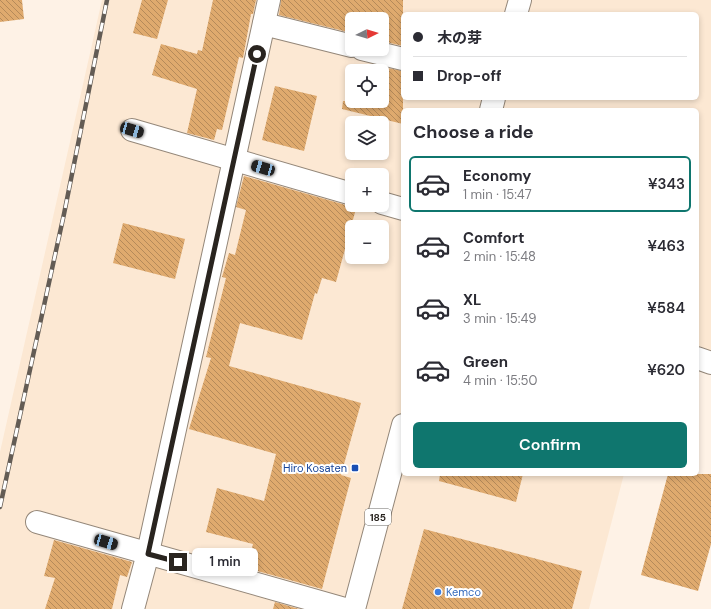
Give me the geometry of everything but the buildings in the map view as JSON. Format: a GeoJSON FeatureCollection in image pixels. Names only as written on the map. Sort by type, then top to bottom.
{"type":"FeatureCollection","features":[{"type":"Feature","properties":{"kind":"main road"},"geometry":{"type":"LineString","coordinates":[[133,609],[148,554],[269,0]]}},
{"type":"Feature","properties":{"kind":"main road"},"geometry":{"type":"LineString","coordinates":[[517,12],[520,0]]}},
{"type":"Feature","properties":{"kind":"main road"},"geometry":{"type":"LineString","coordinates":[[264,24],[345,44]]}},
{"type":"Feature","properties":{"kind":"main road"},"geometry":{"type":"LineString","coordinates":[[389,56],[401,59]]}},
{"type":"Feature","properties":{"kind":"main road"},"geometry":{"type":"LineString","coordinates":[[132,130],[345,192]]}},
{"type":"Feature","properties":{"kind":"main road"},"geometry":{"type":"LineString","coordinates":[[389,205],[401,208]]}},
{"type":"Feature","properties":{"kind":"main road"},"geometry":{"type":"LineString","coordinates":[[699,359],[711,363]]}},
{"type":"Feature","properties":{"kind":"main road","name":"185"},"geometry":{"type":"LineString","coordinates":[[354,609],[401,433]]}},
{"type":"Feature","properties":{"kind":"main road"},"geometry":{"type":"LineString","coordinates":[[37,522],[345,609]]}},
{"type":"Feature","properties":{"kind":"shaded area"},"geometry":{"type":"Polygon","coordinates":[[[102,0],[711,0],[711,358],[699,354],[699,108],[401,108],[401,476],[623,476],[589,609],[0,609],[0,452],[102,0]]]}},
{"type":"Feature","properties":{"kind":"railway"},"geometry":{"type":"LineString","coordinates":[[0,507],[64,214],[107,0]]}},
{"type":"Feature","properties":{"kind":"place","name":"Hiro Kosaten"},"geometry":{"type":"Point","coordinates":[355,468]}},
{"type":"Feature","properties":{"kind":"place","name":"Kemco"},"geometry":{"type":"Point","coordinates":[438,592]}},
{"type":"Feature","properties":{"kind":"route"},"geometry":{"type":"LineString","coordinates":[[178,562],[148,554],[257,54]]}}]}
